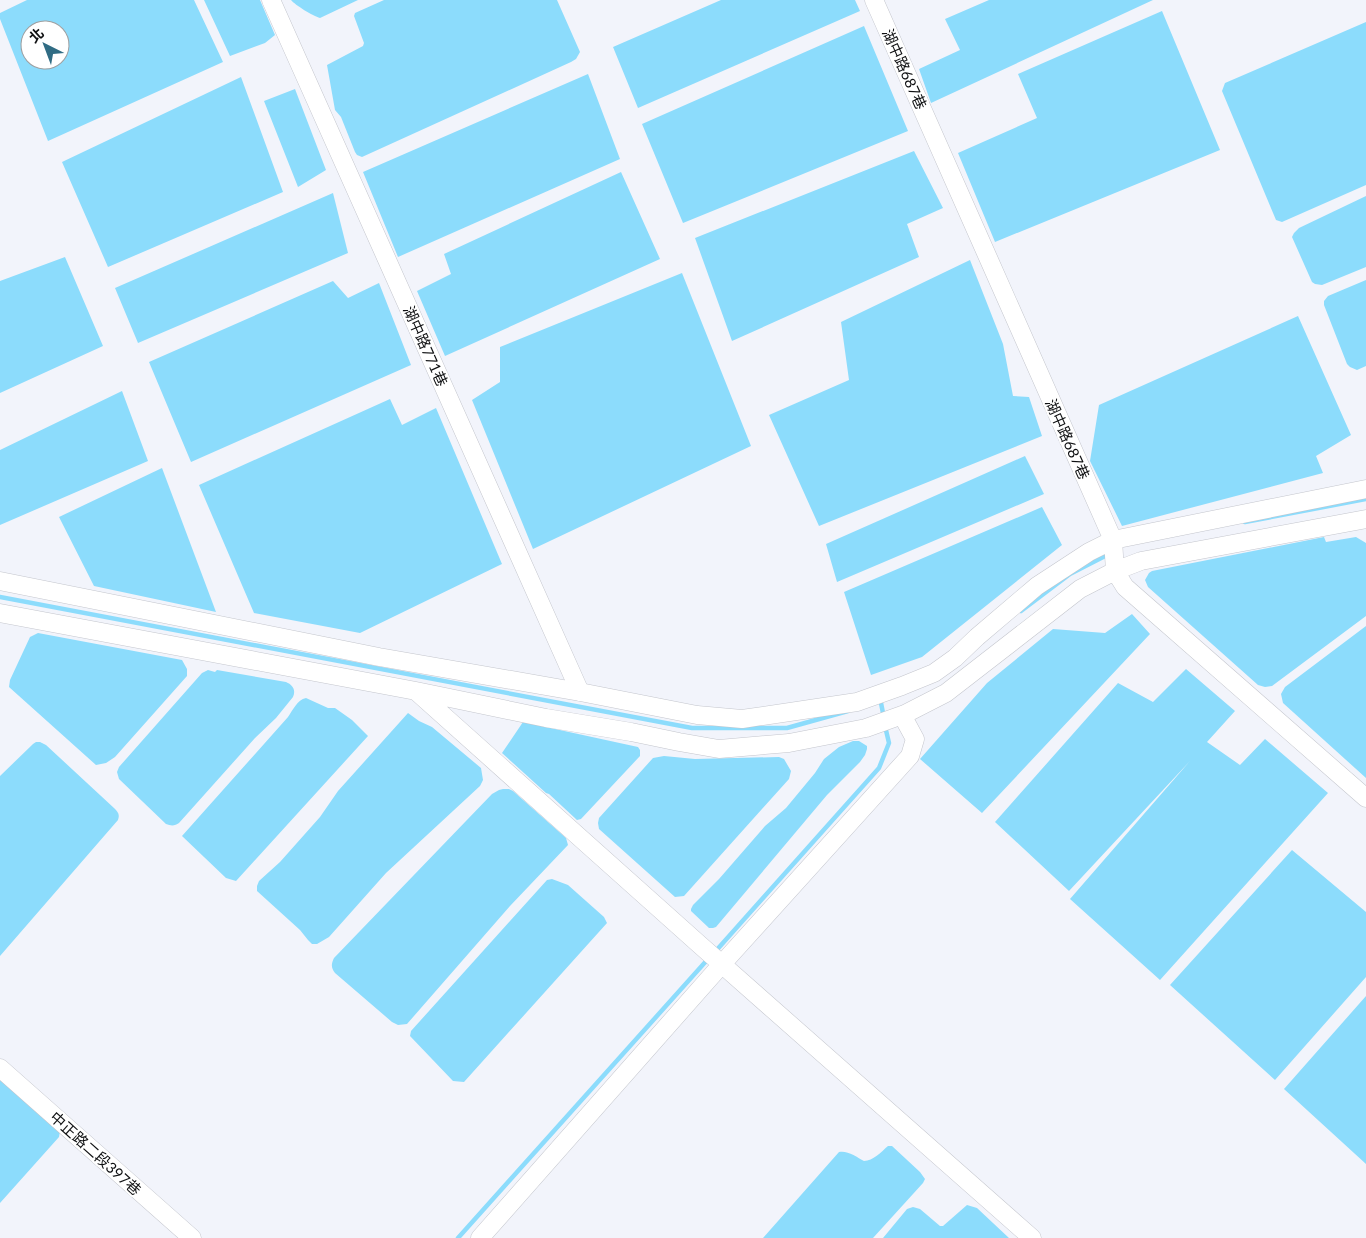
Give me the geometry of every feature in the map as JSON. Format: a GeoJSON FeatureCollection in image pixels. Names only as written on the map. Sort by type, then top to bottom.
{"type":"FeatureCollection","features":[{"type":"Feature","properties":{"kind":"street","name":"湖中路771巷"},"geometry":{"type":"LineString","coordinates":[[271,0],[580,692]]}},
{"type":"Feature","properties":{"kind":"street","name":"湖中路687巷"},"geometry":{"type":"LineString","coordinates":[[874,0],[1112,540],[1114,570]]}},
{"type":"Feature","properties":{"kind":"street"},"geometry":{"type":"LineString","coordinates":[[0,581],[379,658],[580,692],[697,715],[742,719],[857,702],[934,673],[955,658],[976,637],[1037,586],[1089,552],[1112,540],[1366,488]]}},
{"type":"Feature","properties":{"kind":"street"},"geometry":{"type":"LineString","coordinates":[[0,613],[416,691],[546,718],[719,749],[789,743],[866,728],[902,715],[946,693],[1080,589],[1114,570],[1141,562],[1366,519]]}},
{"type":"Feature","properties":{"kind":"street"},"geometry":{"type":"LineString","coordinates":[[1114,570],[1125,587],[1366,798]]}},
{"type":"Feature","properties":{"kind":"street"},"geometry":{"type":"LineString","coordinates":[[416,691],[1032,1238]]}},
{"type":"Feature","properties":{"kind":"street"},"geometry":{"type":"LineString","coordinates":[[480,1238],[722,964],[910,756],[914,740],[902,715]]}},
{"type":"Feature","properties":{"kind":"street","name":"中正路二段397巷"},"geometry":{"type":"LineString","coordinates":[[0,1068],[192,1238]]}},
{"type":"Feature","properties":{"kind":"water"},"geometry":{"type":"Polygon","coordinates":[[[27,0],[194,0],[223,62],[48,141],[20,70],[70,70],[70,20],[20,20],[20,70],[0,19],[0,13],[27,0]]]}},
{"type":"Feature","properties":{"kind":"water"},"geometry":{"type":"Polygon","coordinates":[[[204,0],[260,0],[275,35],[265,43],[230,56],[204,0]]]}},
{"type":"Feature","properties":{"kind":"water"},"geometry":{"type":"Polygon","coordinates":[[[291,0],[358,0],[320,18],[304,10],[291,0]]]}},
{"type":"Feature","properties":{"kind":"water"},"geometry":{"type":"Polygon","coordinates":[[[384,0],[557,0],[580,52],[576,59],[571,62],[362,157],[355,152],[341,117],[335,110],[327,65],[363,46],[364,43],[354,16],[355,13],[384,0]]]}},
{"type":"Feature","properties":{"kind":"water"},"geometry":{"type":"Polygon","coordinates":[[[721,0],[855,0],[860,11],[638,108],[613,47],[721,0]]]}},
{"type":"Feature","properties":{"kind":"water"},"geometry":{"type":"Polygon","coordinates":[[[989,0],[1153,0],[931,103],[919,69],[960,50],[945,19],[989,0]]]}},
{"type":"Feature","properties":{"kind":"water"},"geometry":{"type":"Polygon","coordinates":[[[1162,11],[1220,150],[995,242],[958,153],[1037,118],[1018,74],[1162,11]]]}},
{"type":"Feature","properties":{"kind":"water"},"geometry":{"type":"Polygon","coordinates":[[[1366,22],[1366,185],[1282,222],[1276,220],[1222,91],[1225,83],[1366,22]]]}},
{"type":"Feature","properties":{"kind":"water"},"geometry":{"type":"Polygon","coordinates":[[[864,26],[908,131],[683,223],[642,124],[864,26]]]}},
{"type":"Feature","properties":{"kind":"water"},"geometry":{"type":"Polygon","coordinates":[[[588,74],[620,159],[398,257],[363,172],[588,74]]]}},
{"type":"Feature","properties":{"kind":"water"},"geometry":{"type":"Polygon","coordinates":[[[241,77],[283,192],[108,267],[62,162],[241,77]]]}},
{"type":"Feature","properties":{"kind":"water"},"geometry":{"type":"Polygon","coordinates":[[[295,89],[326,170],[298,187],[264,101],[295,89]]]}},
{"type":"Feature","properties":{"kind":"water"},"geometry":{"type":"Polygon","coordinates":[[[914,151],[943,208],[907,224],[919,257],[732,341],[695,238],[914,151]]]}},
{"type":"Feature","properties":{"kind":"water"},"geometry":{"type":"Polygon","coordinates":[[[621,172],[660,259],[445,356],[417,291],[451,274],[444,254],[621,172]]]}},
{"type":"Feature","properties":{"kind":"water"},"geometry":{"type":"Polygon","coordinates":[[[333,193],[348,253],[138,343],[115,288],[333,193]]]}},
{"type":"Feature","properties":{"kind":"water"},"geometry":{"type":"Polygon","coordinates":[[[1366,196],[1366,267],[1322,285],[1315,284],[1312,282],[1292,237],[1294,233],[1299,228],[1366,196]]]}},
{"type":"Feature","properties":{"kind":"water"},"geometry":{"type":"Polygon","coordinates":[[[65,257],[103,346],[0,393],[0,281],[65,257]]]}},
{"type":"Feature","properties":{"kind":"water"},"geometry":{"type":"Polygon","coordinates":[[[970,260],[1003,344],[1013,396],[1029,397],[1042,436],[819,526],[769,415],[849,380],[841,322],[970,260]]]}},
{"type":"Feature","properties":{"kind":"water"},"geometry":{"type":"Polygon","coordinates":[[[682,273],[751,446],[533,549],[472,400],[500,382],[500,347],[682,273]]]}},
{"type":"Feature","properties":{"kind":"water"},"geometry":{"type":"Polygon","coordinates":[[[1366,280],[1366,366],[1357,370],[1347,364],[1324,301],[1328,296],[1366,280]]]}},
{"type":"Feature","properties":{"kind":"water"},"geometry":{"type":"Polygon","coordinates":[[[333,281],[348,298],[379,283],[411,365],[191,462],[149,362],[333,281]]]}},
{"type":"Feature","properties":{"kind":"water"},"geometry":{"type":"Polygon","coordinates":[[[1298,316],[1351,435],[1316,456],[1323,473],[1122,526],[1090,461],[1099,405],[1298,316]]]}},
{"type":"Feature","properties":{"kind":"water"},"geometry":{"type":"Polygon","coordinates":[[[122,391],[148,461],[0,525],[0,450],[122,391]]]}},
{"type":"Feature","properties":{"kind":"water"},"geometry":{"type":"Polygon","coordinates":[[[390,399],[402,425],[436,408],[502,564],[360,633],[254,613],[199,485],[390,399]]]}},
{"type":"Feature","properties":{"kind":"water"},"geometry":{"type":"Polygon","coordinates":[[[1025,456],[1044,494],[837,582],[826,544],[1025,456]]]}},
{"type":"Feature","properties":{"kind":"water"},"geometry":{"type":"Polygon","coordinates":[[[162,468],[216,612],[94,586],[59,517],[162,468]]]}},
{"type":"Feature","properties":{"kind":"water"},"geometry":{"type":"Polygon","coordinates":[[[1042,507],[1062,545],[922,657],[871,675],[844,592],[1042,507]]]}},
{"type":"Feature","properties":{"kind":"water"},"geometry":{"type":"Polygon","coordinates":[[[1324,537],[1326,542],[1356,537],[1366,543],[1366,616],[1272,686],[1258,685],[1148,587],[1145,580],[1152,571],[1324,537]]]}},
{"type":"Feature","properties":{"kind":"water"},"geometry":{"type":"Polygon","coordinates":[[[1132,614],[1150,634],[982,813],[920,759],[987,683],[1053,629],[1105,633],[1132,614]]]}},
{"type":"Feature","properties":{"kind":"water"},"geometry":{"type":"Polygon","coordinates":[[[1366,626],[1366,778],[1283,703],[1281,694],[1285,687],[1366,626]]]}},
{"type":"Feature","properties":{"kind":"water"},"geometry":{"type":"Polygon","coordinates":[[[38,633],[182,660],[187,669],[187,676],[115,757],[106,763],[96,765],[9,687],[10,680],[30,637],[38,633]]]}},
{"type":"Feature","properties":{"kind":"water"},"geometry":{"type":"Polygon","coordinates":[[[1186,669],[1235,711],[1207,742],[1240,765],[1265,739],[1328,793],[1160,980],[1070,899],[1190,761],[1069,891],[995,822],[1118,683],[1153,702],[1186,669]]]}},
{"type":"Feature","properties":{"kind":"water"},"geometry":{"type":"Polygon","coordinates":[[[208,670],[286,682],[293,688],[294,694],[276,718],[255,738],[179,823],[174,825],[166,824],[119,779],[117,772],[119,767],[202,673],[208,670]]]}},
{"type":"Feature","properties":{"kind":"water"},"geometry":{"type":"Polygon","coordinates":[[[306,698],[328,708],[335,708],[352,720],[368,736],[236,881],[226,878],[182,836],[288,717],[298,703],[306,698]]]}},
{"type":"Feature","properties":{"kind":"water"},"geometry":{"type":"Polygon","coordinates":[[[408,713],[432,727],[481,768],[483,780],[480,786],[386,873],[329,937],[317,944],[312,944],[300,930],[257,891],[259,881],[280,862],[320,817],[338,791],[408,713]]]}},
{"type":"Feature","properties":{"kind":"water"},"geometry":{"type":"Polygon","coordinates":[[[523,722],[638,747],[640,756],[581,819],[577,820],[502,753],[523,722]]]}},
{"type":"Feature","properties":{"kind":"water"},"geometry":{"type":"Polygon","coordinates":[[[853,741],[859,741],[867,746],[865,755],[860,762],[827,795],[716,927],[709,928],[691,911],[693,905],[719,879],[765,826],[786,808],[824,759],[839,747],[853,741]]]}},
{"type":"Feature","properties":{"kind":"water"},"geometry":{"type":"Polygon","coordinates":[[[36,742],[46,745],[114,808],[119,818],[0,956],[0,776],[36,742]]]}},
{"type":"Feature","properties":{"kind":"water"},"geometry":{"type":"Polygon","coordinates":[[[664,756],[695,759],[779,757],[784,759],[791,771],[789,779],[684,896],[675,897],[599,829],[598,823],[599,818],[653,758],[664,756]]]}},
{"type":"Feature","properties":{"kind":"water"},"geometry":{"type":"Polygon","coordinates":[[[503,789],[513,791],[566,838],[568,845],[510,906],[407,1024],[398,1025],[392,1022],[335,973],[332,968],[333,960],[492,794],[503,789]]]}},
{"type":"Feature","properties":{"kind":"water"},"geometry":{"type":"Polygon","coordinates":[[[1292,850],[1366,912],[1366,977],[1275,1080],[1170,985],[1292,850]]]}},
{"type":"Feature","properties":{"kind":"water"},"geometry":{"type":"Polygon","coordinates":[[[552,879],[568,885],[604,917],[607,923],[464,1082],[453,1081],[410,1036],[411,1031],[547,880],[552,879]]]}},
{"type":"Feature","properties":{"kind":"water"},"geometry":{"type":"Polygon","coordinates":[[[1366,996],[1366,1164],[1284,1089],[1366,996]]]}},
{"type":"Feature","properties":{"kind":"water"},"geometry":{"type":"Polygon","coordinates":[[[0,1074],[60,1131],[59,1137],[0,1203],[0,1074]]]}},
{"type":"Feature","properties":{"kind":"water"},"geometry":{"type":"Polygon","coordinates":[[[888,1146],[892,1146],[925,1179],[873,1238],[763,1238],[839,1152],[849,1153],[867,1161],[877,1156],[888,1146]]]}},
{"type":"Feature","properties":{"kind":"water"},"geometry":{"type":"Polygon","coordinates":[[[967,1205],[977,1208],[1009,1238],[883,1238],[907,1209],[913,1207],[920,1209],[940,1226],[943,1226],[967,1205]]]}},
{"type":"Feature","properties":{"kind":"waterway"},"geometry":{"type":"LineString","coordinates":[[1245,522],[1366,499]]}},
{"type":"Feature","properties":{"kind":"waterway"},"geometry":{"type":"LineString","coordinates":[[1021,611],[1070,574],[1109,554]]}},
{"type":"Feature","properties":{"kind":"waterway"},"geometry":{"type":"LineString","coordinates":[[0,597],[692,728],[787,728],[848,711]]}},
{"type":"Feature","properties":{"kind":"waterway"},"geometry":{"type":"LineString","coordinates":[[881,703],[884,718]]}},
{"type":"Feature","properties":{"kind":"waterway"},"geometry":{"type":"LineString","coordinates":[[714,953],[879,768],[889,743],[885,726]]}},
{"type":"Feature","properties":{"kind":"waterway"},"geometry":{"type":"LineString","coordinates":[[458,1238],[708,959]]}}]}
